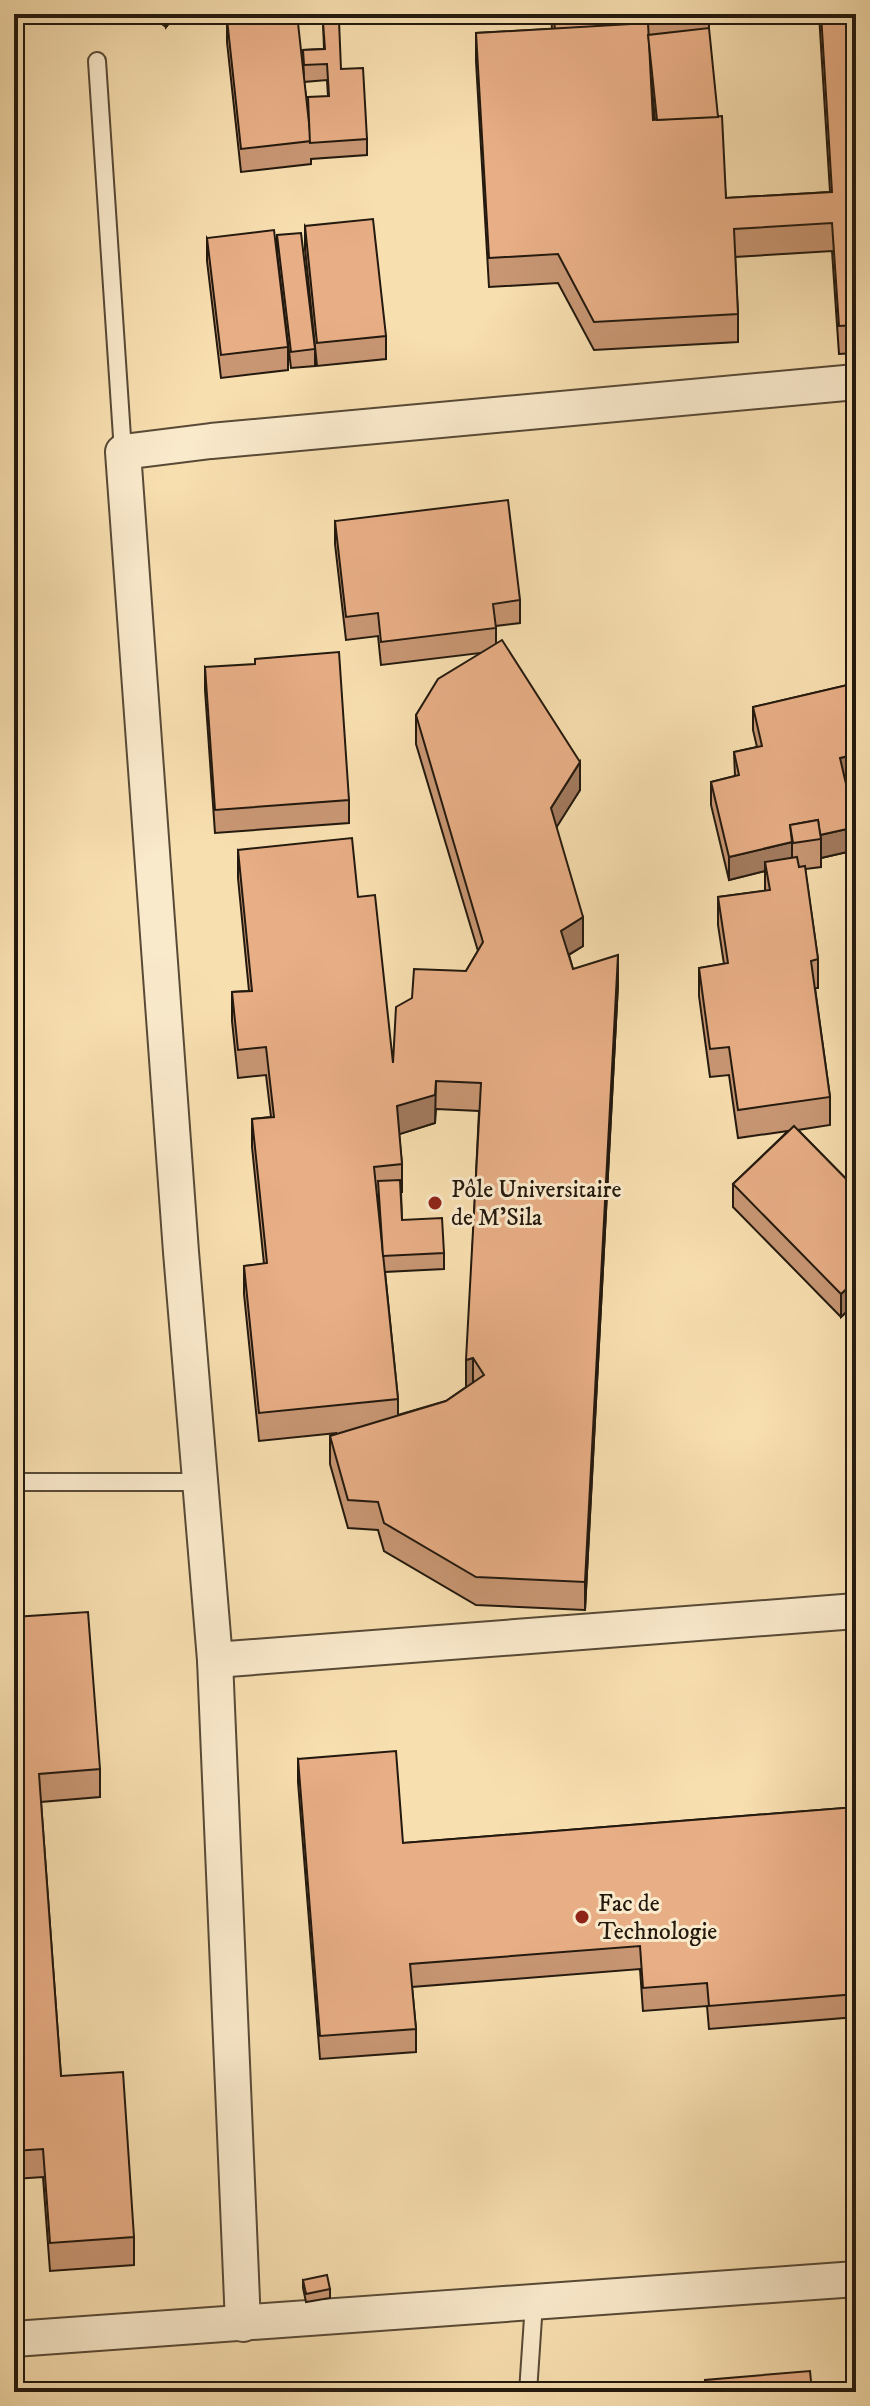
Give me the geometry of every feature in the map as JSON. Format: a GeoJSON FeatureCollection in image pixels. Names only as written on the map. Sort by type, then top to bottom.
{"type":"FeatureCollection","features":[{"type":"Feature","properties":{"kind":"street"},"geometry":{"type":"LineString","coordinates":[[243,2324],[215,1660],[179,1236],[123,452],[211,441],[856,382]]}},
{"type":"Feature","properties":{"kind":"street"},"geometry":{"type":"LineString","coordinates":[[215,1660],[856,1611]]}},
{"type":"Feature","properties":{"kind":"street"},"geometry":{"type":"LineString","coordinates":[[14,2339],[856,2279]]}},
{"type":"Feature","properties":{"kind":"lane"},"geometry":{"type":"LineString","coordinates":[[97,61],[123,452]]}},
{"type":"Feature","properties":{"kind":"lane"},"geometry":{"type":"LineString","coordinates":[[14,1482],[200,1482]]}},
{"type":"Feature","properties":{"kind":"lane"},"geometry":{"type":"LineString","coordinates":[[528,2392],[534,2303]]}},
{"type":"Feature","properties":{"kind":"building"},"geometry":{"type":"Polygon","coordinates":[[[297,14],[311,141],[241,149],[227,19],[297,14]]]}},
{"type":"Feature","properties":{"kind":"building"},"geometry":{"type":"Polygon","coordinates":[[[553,14],[709,14],[709,18],[555,29],[553,14]]]}},
{"type":"Feature","properties":{"kind":"building"},"geometry":{"type":"Polygon","coordinates":[[[821,14],[856,14],[856,325],[839,326],[832,223],[734,229],[738,314],[594,322],[558,254],[489,258],[476,33],[648,23],[653,120],[722,116],[726,198],[832,192],[821,14]]]}},
{"type":"Feature","properties":{"kind":"building"},"geometry":{"type":"Polygon","coordinates":[[[339,21],[341,69],[363,68],[367,139],[310,143],[308,97],[329,96],[327,64],[304,65],[303,50],[325,49],[323,22],[339,21]]]}},
{"type":"Feature","properties":{"kind":"building"},"geometry":{"type":"Polygon","coordinates":[[[709,28],[718,117],[657,120],[648,35],[709,28]]]}},
{"type":"Feature","properties":{"kind":"building"},"geometry":{"type":"Polygon","coordinates":[[[373,219],[386,336],[317,343],[305,226],[373,219]]]}},
{"type":"Feature","properties":{"kind":"building"},"geometry":{"type":"Polygon","coordinates":[[[274,230],[288,347],[221,355],[207,238],[274,230]]]}},
{"type":"Feature","properties":{"kind":"building"},"geometry":{"type":"Polygon","coordinates":[[[301,233],[315,349],[291,352],[277,235],[301,233]]]}},
{"type":"Feature","properties":{"kind":"building"},"geometry":{"type":"Polygon","coordinates":[[[508,500],[520,600],[493,604],[496,628],[381,642],[378,613],[346,617],[335,521],[508,500]]]}},
{"type":"Feature","properties":{"kind":"building"},"geometry":{"type":"Polygon","coordinates":[[[502,640],[580,762],[551,808],[583,917],[561,931],[573,969],[618,955],[585,1582],[476,1577],[384,1523],[378,1502],[348,1500],[330,1436],[446,1401],[484,1375],[473,1358],[466,1360],[481,1083],[436,1081],[435,1095],[397,1106],[402,1164],[374,1167],[398,1399],[259,1413],[244,1266],[267,1263],[252,1119],[274,1117],[266,1047],[238,1050],[232,992],[252,991],[238,850],[352,838],[358,897],[375,895],[393,1063],[396,1007],[412,998],[414,969],[466,971],[483,942],[416,715],[438,679],[502,640]]]}},
{"type":"Feature","properties":{"kind":"building"},"geometry":{"type":"Polygon","coordinates":[[[339,652],[349,800],[215,810],[205,667],[255,664],[255,659],[339,652]]]}},
{"type":"Feature","properties":{"kind":"building"},"geometry":{"type":"Polygon","coordinates":[[[856,683],[856,754],[840,758],[856,827],[820,835],[818,820],[790,825],[792,842],[729,857],[711,782],[739,775],[734,752],[762,746],[753,707],[856,683]]]}},
{"type":"Feature","properties":{"kind":"building"},"geometry":{"type":"Polygon","coordinates":[[[818,820],[821,839],[793,843],[790,825],[818,820]]]}},
{"type":"Feature","properties":{"kind":"building"},"geometry":{"type":"Polygon","coordinates":[[[797,857],[799,867],[805,866],[818,959],[811,961],[830,1097],[738,1110],[729,1047],[710,1049],[699,968],[728,963],[718,897],[770,890],[765,862],[797,857]]]}},
{"type":"Feature","properties":{"kind":"building"},"geometry":{"type":"Polygon","coordinates":[[[794,1126],[856,1189],[856,1280],[841,1294],[733,1184],[794,1126]]]}},
{"type":"Feature","properties":{"kind":"building"},"geometry":{"type":"Polygon","coordinates":[[[400,1180],[402,1220],[442,1218],[444,1253],[383,1256],[378,1181],[400,1180]]]}},
{"type":"Feature","properties":{"kind":"building"},"geometry":{"type":"Polygon","coordinates":[[[88,1612],[100,1769],[39,1774],[61,2076],[123,2072],[134,2237],[50,2243],[43,2149],[14,2151],[14,1617],[88,1612]]]}},
{"type":"Feature","properties":{"kind":"building","name":"Fac de Technologie"},"geometry":{"type":"Polygon","coordinates":[[[396,1751],[403,1843],[856,1807],[856,1994],[709,2006],[707,1983],[643,1988],[640,1946],[410,1964],[416,2029],[320,2036],[298,1759],[396,1751]]]}},
{"type":"Feature","properties":{"kind":"building"},"geometry":{"type":"Polygon","coordinates":[[[327,2275],[330,2289],[306,2294],[303,2280],[327,2275]]]}},
{"type":"Feature","properties":{"kind":"building"},"geometry":{"type":"Polygon","coordinates":[[[810,2371],[812,2392],[706,2392],[705,2380],[810,2371]]]}},
{"type":"Feature","properties":{"kind":"place","name":"Pôle Universitaire de M'Sila"},"geometry":{"type":"Point","coordinates":[435,1203]}},
{"type":"Feature","properties":{"kind":"place","name":"Fac de Technologie"},"geometry":{"type":"Point","coordinates":[582,1917]}}]}
